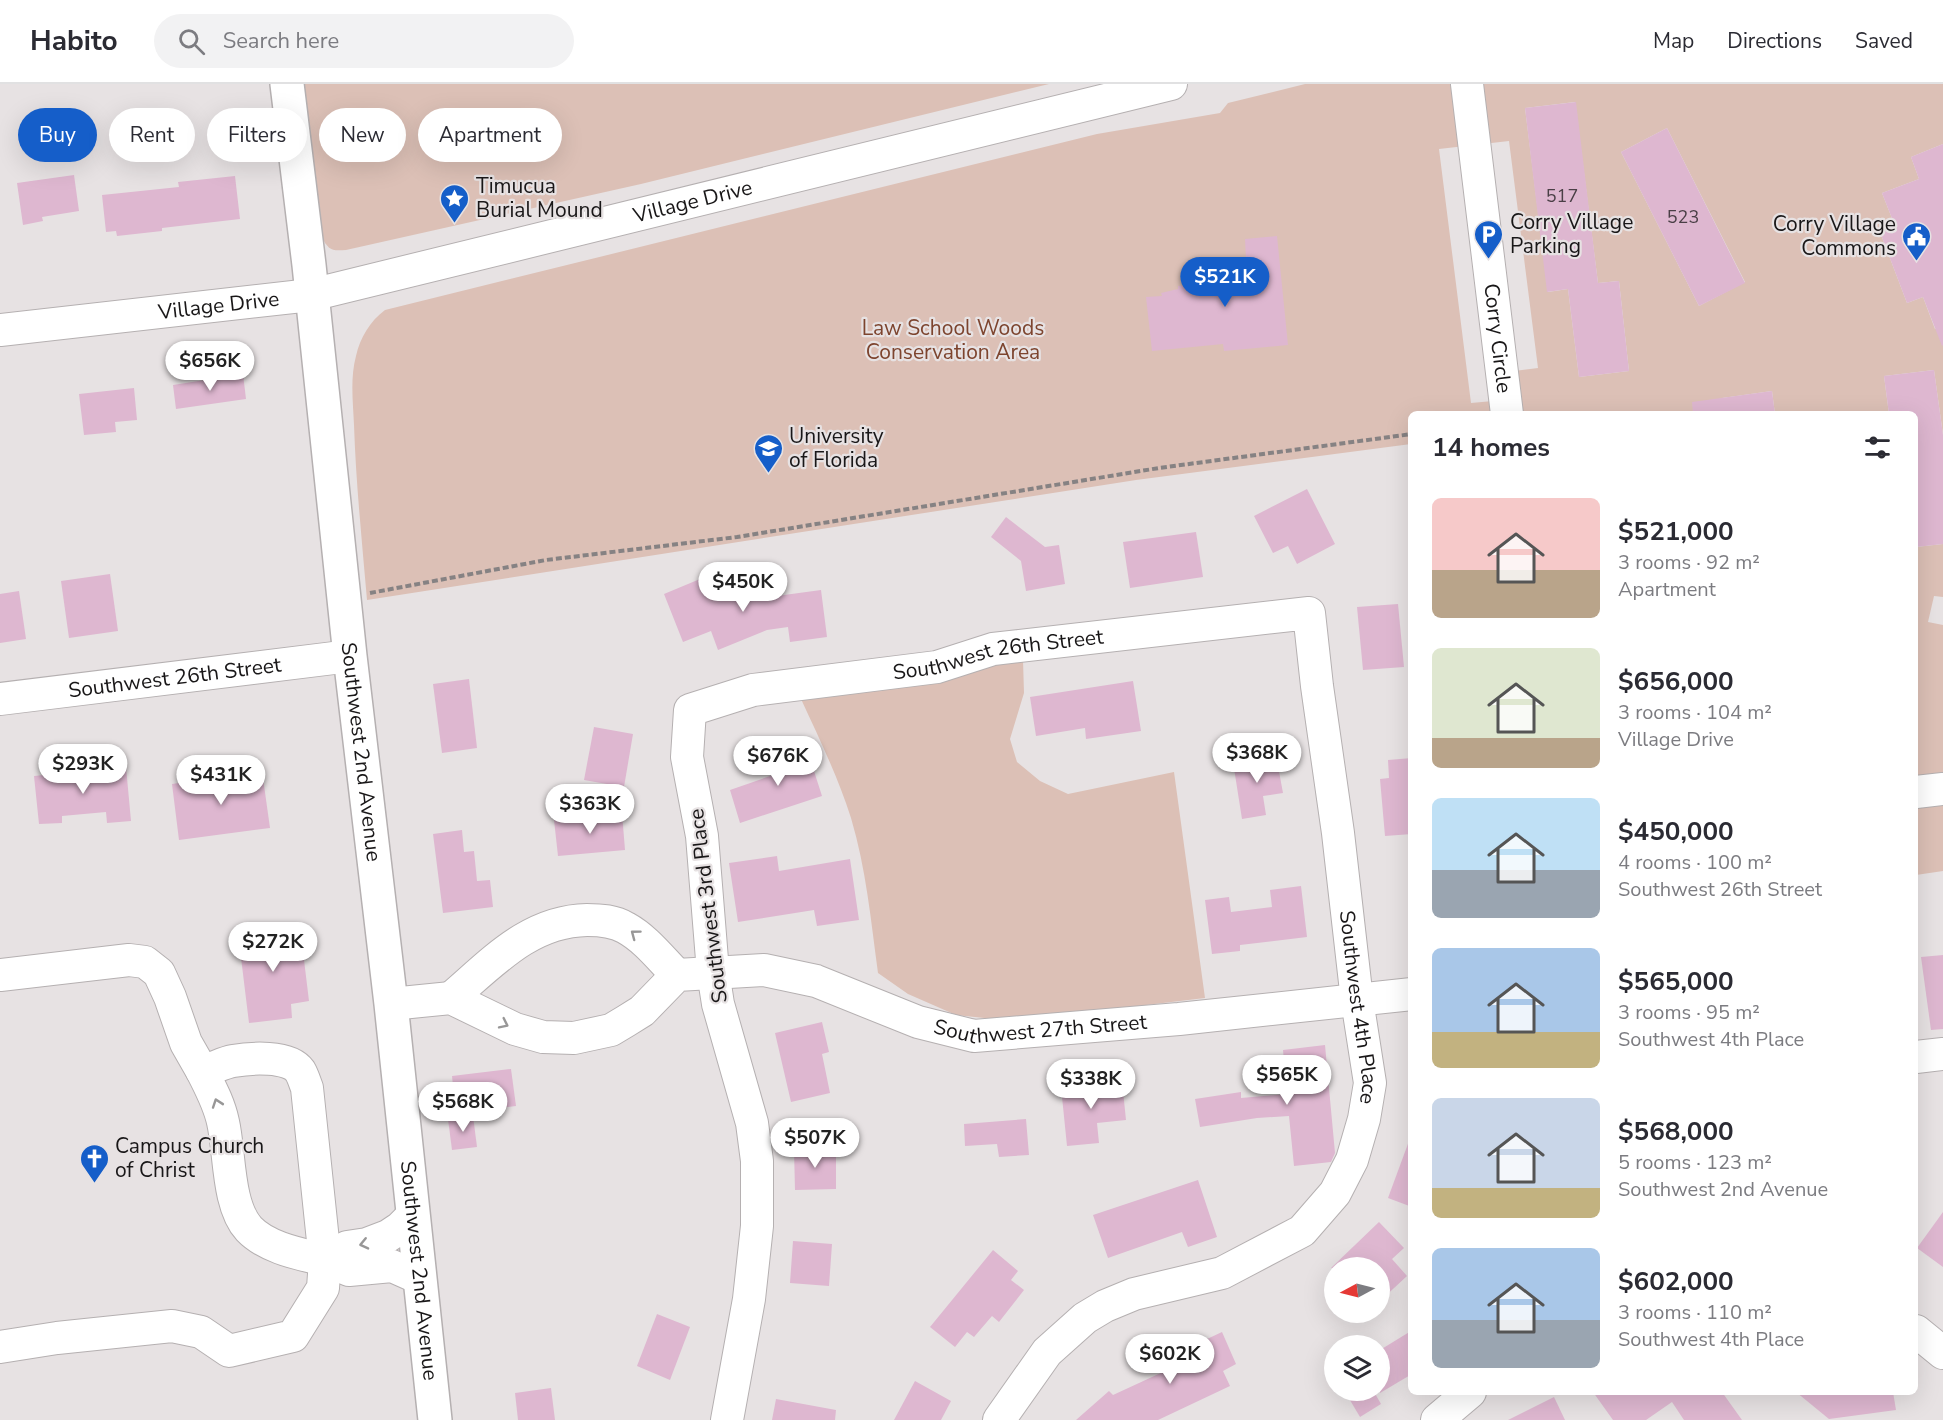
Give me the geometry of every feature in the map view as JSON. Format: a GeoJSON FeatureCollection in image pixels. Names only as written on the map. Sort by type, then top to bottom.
{"type":"FeatureCollection","features":[{"type":"Feature","properties":{"kind":"main road","name":"Southwest 2nd Avenue"},"geometry":{"type":"LineString","coordinates":[[287,84],[391,1004],[435,1420]]}},
{"type":"Feature","properties":{"kind":"street","name":"Village Drive"},"geometry":{"type":"LineString","coordinates":[[0,330],[311,295],[1171,84]]}},
{"type":"Feature","properties":{"kind":"street","name":"Corry Circle"},"geometry":{"type":"LineString","coordinates":[[1467,84],[1507,411]]}},
{"type":"Feature","properties":{"kind":"street","name":"Southwest 26th Street"},"geometry":{"type":"LineString","coordinates":[[690,710],[753,690],[937,667],[993,649],[1309,613]]}},
{"type":"Feature","properties":{"kind":"street","name":"Southwest 4th Place"},"geometry":{"type":"LineString","coordinates":[[999,1420],[1047,1352],[1085,1318],[1105,1306],[1134,1294],[1222,1273],[1302,1231],[1335,1193],[1352,1160],[1364,1119],[1370,1083],[1357,1000],[1338,832],[1309,613]]}},
{"type":"Feature","properties":{"kind":"street","name":"Southwest 26th Street"},"geometry":{"type":"LineString","coordinates":[[0,699],[350,656]]}},
{"type":"Feature","properties":{"kind":"street","name":"Southwest 3rd Place"},"geometry":{"type":"LineString","coordinates":[[690,710],[687,757],[702,836],[713,972],[718,1004],[752,1123],[757,1161],[757,1226],[749,1299],[727,1420]]}},
{"type":"Feature","properties":{"kind":"street"},"geometry":{"type":"LineString","coordinates":[[1918,792],[1943,789]]}},
{"type":"Feature","properties":{"kind":"street"},"geometry":{"type":"LineString","coordinates":[[391,1004],[451,998],[523,1032],[543,1037],[574,1038],[611,1030],[626,1021],[642,1011],[677,975],[626,928],[612,922],[598,920],[565,922],[520,940],[451,998]]}},
{"type":"Feature","properties":{"kind":"street"},"geometry":{"type":"LineString","coordinates":[[0,975],[129,960],[145,962],[159,973],[186,1043],[214,1094],[223,1121],[237,1207],[249,1228],[267,1242],[349,1270],[392,1266],[419,1278]]}},
{"type":"Feature","properties":{"kind":"street","name":"Southwest 27th Street"},"geometry":{"type":"LineString","coordinates":[[677,975],[764,970],[816,981],[918,1022],[974,1036],[1179,1019],[1408,994]]}},
{"type":"Feature","properties":{"kind":"street"},"geometry":{"type":"LineString","coordinates":[[1918,1058],[1943,1054]]}},
{"type":"Feature","properties":{"kind":"street"},"geometry":{"type":"LineString","coordinates":[[0,1347],[57,1338],[172,1326],[201,1332],[229,1351],[293,1336],[323,1288],[325,1260],[307,1088],[300,1071],[290,1062],[261,1059],[231,1061],[202,1071]]}},
{"type":"Feature","properties":{"kind":"street"},"geometry":{"type":"LineString","coordinates":[[325,1260],[347,1247],[368,1244],[388,1236],[413,1215]]}},
{"type":"Feature","properties":{"kind":"street"},"geometry":{"type":"LineString","coordinates":[[1918,1333],[1943,1353]]}},
{"type":"Feature","properties":{"kind":"street"},"geometry":{"type":"LineString","coordinates":[[1437,1420],[1466,1395]]}},
{"type":"Feature","properties":{"kind":"path"},"geometry":{"type":"LineString","coordinates":[[1197,268],[1199,284]]}},
{"type":"Feature","properties":{"kind":"path"},"geometry":{"type":"LineString","coordinates":[[367,594],[546,560],[737,537],[1159,468],[1408,435]]}},
{"type":"Feature","properties":{"kind":"green space"},"geometry":{"type":"Polygon","coordinates":[[[302,84],[1049,84],[641,184],[346,250],[330,249],[321,236],[307,108],[305,108],[302,84]]]}},
{"type":"Feature","properties":{"kind":"green space","name":"University of Florida"},"geometry":{"type":"Polygon","coordinates":[[[1305,84],[1943,84],[1943,144],[1911,157],[1919,179],[1882,193],[1895,226],[1880,232],[1907,303],[1923,297],[1935,329],[1943,327],[1943,435],[1934,370],[1884,376],[1889,411],[1775,411],[1772,391],[1722,398],[1724,411],[1520,411],[1514,371],[1538,368],[1509,141],[1439,149],[1471,403],[1493,401],[1495,411],[1408,411],[1408,444],[1136,480],[367,600],[356,469],[352,381],[354,364],[363,336],[375,319],[385,310],[1097,134],[1220,113],[1228,103],[1305,84]],[[1575,102],[1525,108],[1548,292],[1568,289],[1579,377],[1629,371],[1619,281],[1598,283],[1575,102]],[[1667,128],[1621,152],[1699,306],[1745,282],[1667,128]]]}},
{"type":"Feature","properties":{"kind":"green space"},"geometry":{"type":"Polygon","coordinates":[[[1943,544],[1943,597],[1934,596],[1928,622],[1943,625],[1943,775],[1918,779],[1918,547],[1943,544]]]}},
{"type":"Feature","properties":{"kind":"green space"},"geometry":{"type":"Polygon","coordinates":[[[1023,660],[1024,693],[1010,739],[1017,762],[1040,781],[1068,794],[1174,772],[1205,998],[1003,1020],[956,1015],[908,994],[878,973],[864,875],[851,818],[801,699],[991,663],[1023,660]]]}},
{"type":"Feature","properties":{"kind":"green space"},"geometry":{"type":"Polygon","coordinates":[[[1943,801],[1943,871],[1918,875],[1918,805],[1943,801]]]}},
{"type":"Feature","properties":{"kind":"building"},"geometry":{"type":"Polygon","coordinates":[[[1576,102],[1598,283],[1619,281],[1629,371],[1579,377],[1568,289],[1547,292],[1525,108],[1576,102]]]}},
{"type":"Feature","properties":{"kind":"building"},"geometry":{"type":"Polygon","coordinates":[[[1667,128],[1745,283],[1699,306],[1621,152],[1667,128]]]}},
{"type":"Feature","properties":{"kind":"building","name":"Corry Village Commons"},"geometry":{"type":"Polygon","coordinates":[[[1943,144],[1942,346],[1923,297],[1907,303],[1880,232],[1895,226],[1882,193],[1919,179],[1911,157],[1943,144]]]}},
{"type":"Feature","properties":{"kind":"building"},"geometry":{"type":"Polygon","coordinates":[[[74,175],[79,211],[42,217],[43,221],[23,225],[17,183],[74,175]]]}},
{"type":"Feature","properties":{"kind":"building"},"geometry":{"type":"Polygon","coordinates":[[[235,176],[240,219],[117,236],[116,231],[106,232],[102,195],[179,187],[178,182],[235,176]]]}},
{"type":"Feature","properties":{"kind":"building"},"geometry":{"type":"Polygon","coordinates":[[[1277,236],[1288,345],[1224,351],[1223,344],[1152,351],[1146,297],[1162,296],[1161,293],[1178,289],[1178,286],[1247,279],[1245,239],[1277,236]]]}},
{"type":"Feature","properties":{"kind":"building"},"geometry":{"type":"Polygon","coordinates":[[[1934,370],[1943,435],[1943,544],[1918,547],[1918,411],[1889,411],[1884,376],[1934,370]]]}},
{"type":"Feature","properties":{"kind":"building"},"geometry":{"type":"Polygon","coordinates":[[[243,374],[246,399],[176,409],[173,385],[243,374]]]}},
{"type":"Feature","properties":{"kind":"building"},"geometry":{"type":"Polygon","coordinates":[[[134,388],[137,420],[115,422],[116,432],[84,435],[79,394],[134,388]]]}},
{"type":"Feature","properties":{"kind":"building"},"geometry":{"type":"Polygon","coordinates":[[[1772,391],[1775,411],[1693,411],[1692,402],[1772,391]]]}},
{"type":"Feature","properties":{"kind":"building"},"geometry":{"type":"Polygon","coordinates":[[[1307,489],[1335,544],[1297,564],[1288,546],[1273,553],[1254,516],[1307,489]]]}},
{"type":"Feature","properties":{"kind":"building"},"geometry":{"type":"Polygon","coordinates":[[[1006,517],[1045,547],[1059,545],[1065,584],[1026,591],[1021,561],[991,537],[1006,517]]]}},
{"type":"Feature","properties":{"kind":"building"},"geometry":{"type":"Polygon","coordinates":[[[1196,532],[1203,577],[1130,588],[1123,542],[1196,532]]]}},
{"type":"Feature","properties":{"kind":"building"},"geometry":{"type":"Polygon","coordinates":[[[110,574],[118,631],[69,638],[61,581],[110,574]]]}},
{"type":"Feature","properties":{"kind":"building"},"geometry":{"type":"Polygon","coordinates":[[[712,574],[717,586],[738,578],[747,600],[821,590],[827,637],[790,642],[788,627],[767,630],[718,650],[711,631],[683,642],[664,594],[712,574]]]}},
{"type":"Feature","properties":{"kind":"building"},"geometry":{"type":"Polygon","coordinates":[[[19,591],[26,639],[0,643],[0,594],[19,591]]]}},
{"type":"Feature","properties":{"kind":"building"},"geometry":{"type":"Polygon","coordinates":[[[1398,604],[1404,667],[1363,670],[1357,607],[1398,604]]]}},
{"type":"Feature","properties":{"kind":"building"},"geometry":{"type":"Polygon","coordinates":[[[469,679],[477,748],[442,753],[433,684],[469,679]]]}},
{"type":"Feature","properties":{"kind":"building"},"geometry":{"type":"Polygon","coordinates":[[[1133,681],[1141,731],[1086,739],[1085,728],[1036,736],[1030,697],[1133,681]]]}},
{"type":"Feature","properties":{"kind":"building"},"geometry":{"type":"Polygon","coordinates":[[[594,727],[633,734],[624,787],[584,780],[594,727]]]}},
{"type":"Feature","properties":{"kind":"building"},"geometry":{"type":"Polygon","coordinates":[[[806,746],[822,796],[740,823],[730,790],[773,775],[768,758],[806,746]]]}},
{"type":"Feature","properties":{"kind":"building"},"geometry":{"type":"Polygon","coordinates":[[[1276,755],[1283,793],[1263,796],[1266,815],[1242,819],[1233,762],[1276,755]]]}},
{"type":"Feature","properties":{"kind":"building"},"geometry":{"type":"Polygon","coordinates":[[[1408,758],[1408,834],[1385,836],[1380,779],[1389,778],[1388,760],[1408,758]]]}},
{"type":"Feature","properties":{"kind":"building"},"geometry":{"type":"Polygon","coordinates":[[[126,767],[131,821],[107,823],[106,812],[62,816],[62,823],[39,824],[34,776],[126,767]]]}},
{"type":"Feature","properties":{"kind":"building"},"geometry":{"type":"Polygon","coordinates":[[[262,771],[270,828],[179,840],[172,784],[262,771]]]}},
{"type":"Feature","properties":{"kind":"building"},"geometry":{"type":"Polygon","coordinates":[[[622,813],[625,850],[558,856],[554,820],[622,813]]]}},
{"type":"Feature","properties":{"kind":"building"},"geometry":{"type":"Polygon","coordinates":[[[462,830],[464,852],[474,851],[477,881],[490,880],[493,907],[443,913],[433,834],[462,830]]]}},
{"type":"Feature","properties":{"kind":"building"},"geometry":{"type":"Polygon","coordinates":[[[777,856],[779,871],[850,859],[859,920],[817,926],[814,910],[738,922],[729,863],[777,856]]]}},
{"type":"Feature","properties":{"kind":"building"},"geometry":{"type":"Polygon","coordinates":[[[1301,886],[1307,937],[1240,945],[1240,951],[1212,954],[1205,900],[1229,897],[1231,912],[1272,907],[1270,890],[1301,886]]]}},
{"type":"Feature","properties":{"kind":"building"},"geometry":{"type":"Polygon","coordinates":[[[300,927],[309,1001],[291,1004],[292,1018],[249,1023],[238,933],[300,927]]]}},
{"type":"Feature","properties":{"kind":"building"},"geometry":{"type":"Polygon","coordinates":[[[1943,955],[1943,1029],[1931,1030],[1921,957],[1943,955]]]}},
{"type":"Feature","properties":{"kind":"building"},"geometry":{"type":"Polygon","coordinates":[[[822,1022],[829,1052],[822,1054],[830,1093],[791,1102],[775,1033],[822,1022]]]}},
{"type":"Feature","properties":{"kind":"building"},"geometry":{"type":"Polygon","coordinates":[[[1325,1045],[1335,1153],[1331,1162],[1294,1166],[1289,1116],[1257,1118],[1200,1127],[1195,1099],[1241,1092],[1241,1098],[1287,1094],[1283,1050],[1325,1045]]]}},
{"type":"Feature","properties":{"kind":"building"},"geometry":{"type":"Polygon","coordinates":[[[511,1069],[516,1106],[456,1114],[452,1076],[511,1069]]]}},
{"type":"Feature","properties":{"kind":"building"},"geometry":{"type":"Polygon","coordinates":[[[1122,1081],[1126,1120],[1097,1123],[1099,1143],[1067,1146],[1061,1087],[1122,1081]]]}},
{"type":"Feature","properties":{"kind":"building"},"geometry":{"type":"Polygon","coordinates":[[[473,1116],[477,1147],[452,1150],[448,1119],[473,1116]]]}},
{"type":"Feature","properties":{"kind":"building"},"geometry":{"type":"Polygon","coordinates":[[[1026,1119],[1029,1155],[999,1157],[997,1144],[965,1146],[964,1124],[1026,1119]]]}},
{"type":"Feature","properties":{"kind":"building"},"geometry":{"type":"Polygon","coordinates":[[[1408,1144],[1408,1206],[1388,1198],[1408,1144]]]}},
{"type":"Feature","properties":{"kind":"building"},"geometry":{"type":"Polygon","coordinates":[[[794,1149],[836,1149],[836,1189],[795,1190],[794,1149]]]}},
{"type":"Feature","properties":{"kind":"building"},"geometry":{"type":"Polygon","coordinates":[[[1198,1180],[1217,1237],[1188,1247],[1182,1232],[1108,1258],[1093,1215],[1198,1180]]]}},
{"type":"Feature","properties":{"kind":"building"},"geometry":{"type":"Polygon","coordinates":[[[1943,1212],[1943,1267],[1918,1247],[1943,1212]]]}},
{"type":"Feature","properties":{"kind":"building"},"geometry":{"type":"Polygon","coordinates":[[[1379,1222],[1404,1248],[1392,1259],[1407,1276],[1390,1292],[1390,1257],[1342,1257],[1379,1222]]]}},
{"type":"Feature","properties":{"kind":"building"},"geometry":{"type":"Polygon","coordinates":[[[793,1241],[832,1244],[829,1286],[790,1283],[793,1241]]]}},
{"type":"Feature","properties":{"kind":"building"},"geometry":{"type":"Polygon","coordinates":[[[993,1250],[1018,1271],[1011,1280],[1024,1290],[999,1322],[992,1316],[974,1337],[967,1332],[955,1347],[930,1327],[993,1250]]]}},
{"type":"Feature","properties":{"kind":"building"},"geometry":{"type":"Polygon","coordinates":[[[657,1314],[690,1327],[670,1380],[637,1366],[657,1314]]]}},
{"type":"Feature","properties":{"kind":"building"},"geometry":{"type":"Polygon","coordinates":[[[1222,1332],[1236,1364],[1223,1371],[1230,1386],[1158,1420],[1076,1420],[1109,1391],[1113,1395],[1165,1371],[1160,1361],[1222,1332]]]}},
{"type":"Feature","properties":{"kind":"building"},"geometry":{"type":"Polygon","coordinates":[[[1408,1333],[1408,1376],[1390,1387],[1390,1344],[1408,1333]]]}},
{"type":"Feature","properties":{"kind":"building"},"geometry":{"type":"Polygon","coordinates":[[[915,1381],[951,1401],[941,1420],[894,1420],[915,1381]]]}},
{"type":"Feature","properties":{"kind":"building"},"geometry":{"type":"Polygon","coordinates":[[[551,1388],[555,1420],[518,1420],[515,1393],[551,1388]]]}},
{"type":"Feature","properties":{"kind":"building"},"geometry":{"type":"Polygon","coordinates":[[[1595,1395],[1724,1395],[1742,1420],[1684,1420],[1672,1402],[1646,1420],[1613,1420],[1595,1395]]]}},
{"type":"Feature","properties":{"kind":"building"},"geometry":{"type":"Polygon","coordinates":[[[1800,1395],[1894,1395],[1896,1410],[1829,1419],[1800,1395]]]}},
{"type":"Feature","properties":{"kind":"building"},"geometry":{"type":"Polygon","coordinates":[[[1554,1397],[1565,1420],[1508,1420],[1554,1397]]]}},
{"type":"Feature","properties":{"kind":"building"},"geometry":{"type":"Polygon","coordinates":[[[776,1399],[836,1410],[835,1420],[772,1420],[776,1399]]]}},
{"type":"Feature","properties":{"kind":"building"},"geometry":{"type":"Polygon","coordinates":[[[1351,1401],[1379,1401],[1381,1404],[1360,1417],[1351,1401]]]}},
{"type":"Feature","properties":{"kind":"place","name":"Timucua Burial Mound"},"geometry":{"type":"Point","coordinates":[455,224]}},
{"type":"Feature","properties":{"kind":"place","name":"Corry Village Parking"},"geometry":{"type":"Point","coordinates":[1489,260]}},
{"type":"Feature","properties":{"kind":"place","name":"Corry Village Commons"},"geometry":{"type":"Point","coordinates":[1917,262]}},
{"type":"Feature","properties":{"kind":"place","name":"University of Florida"},"geometry":{"type":"Point","coordinates":[768,474]}},
{"type":"Feature","properties":{"kind":"place","name":"Campus Church of Christ"},"geometry":{"type":"Point","coordinates":[94,1184]}},
{"type":"Feature","properties":{"kind":"park label","name":"Law School Woods Conservation Area"},"geometry":{"type":"Point","coordinates":[953,340]}}]}
